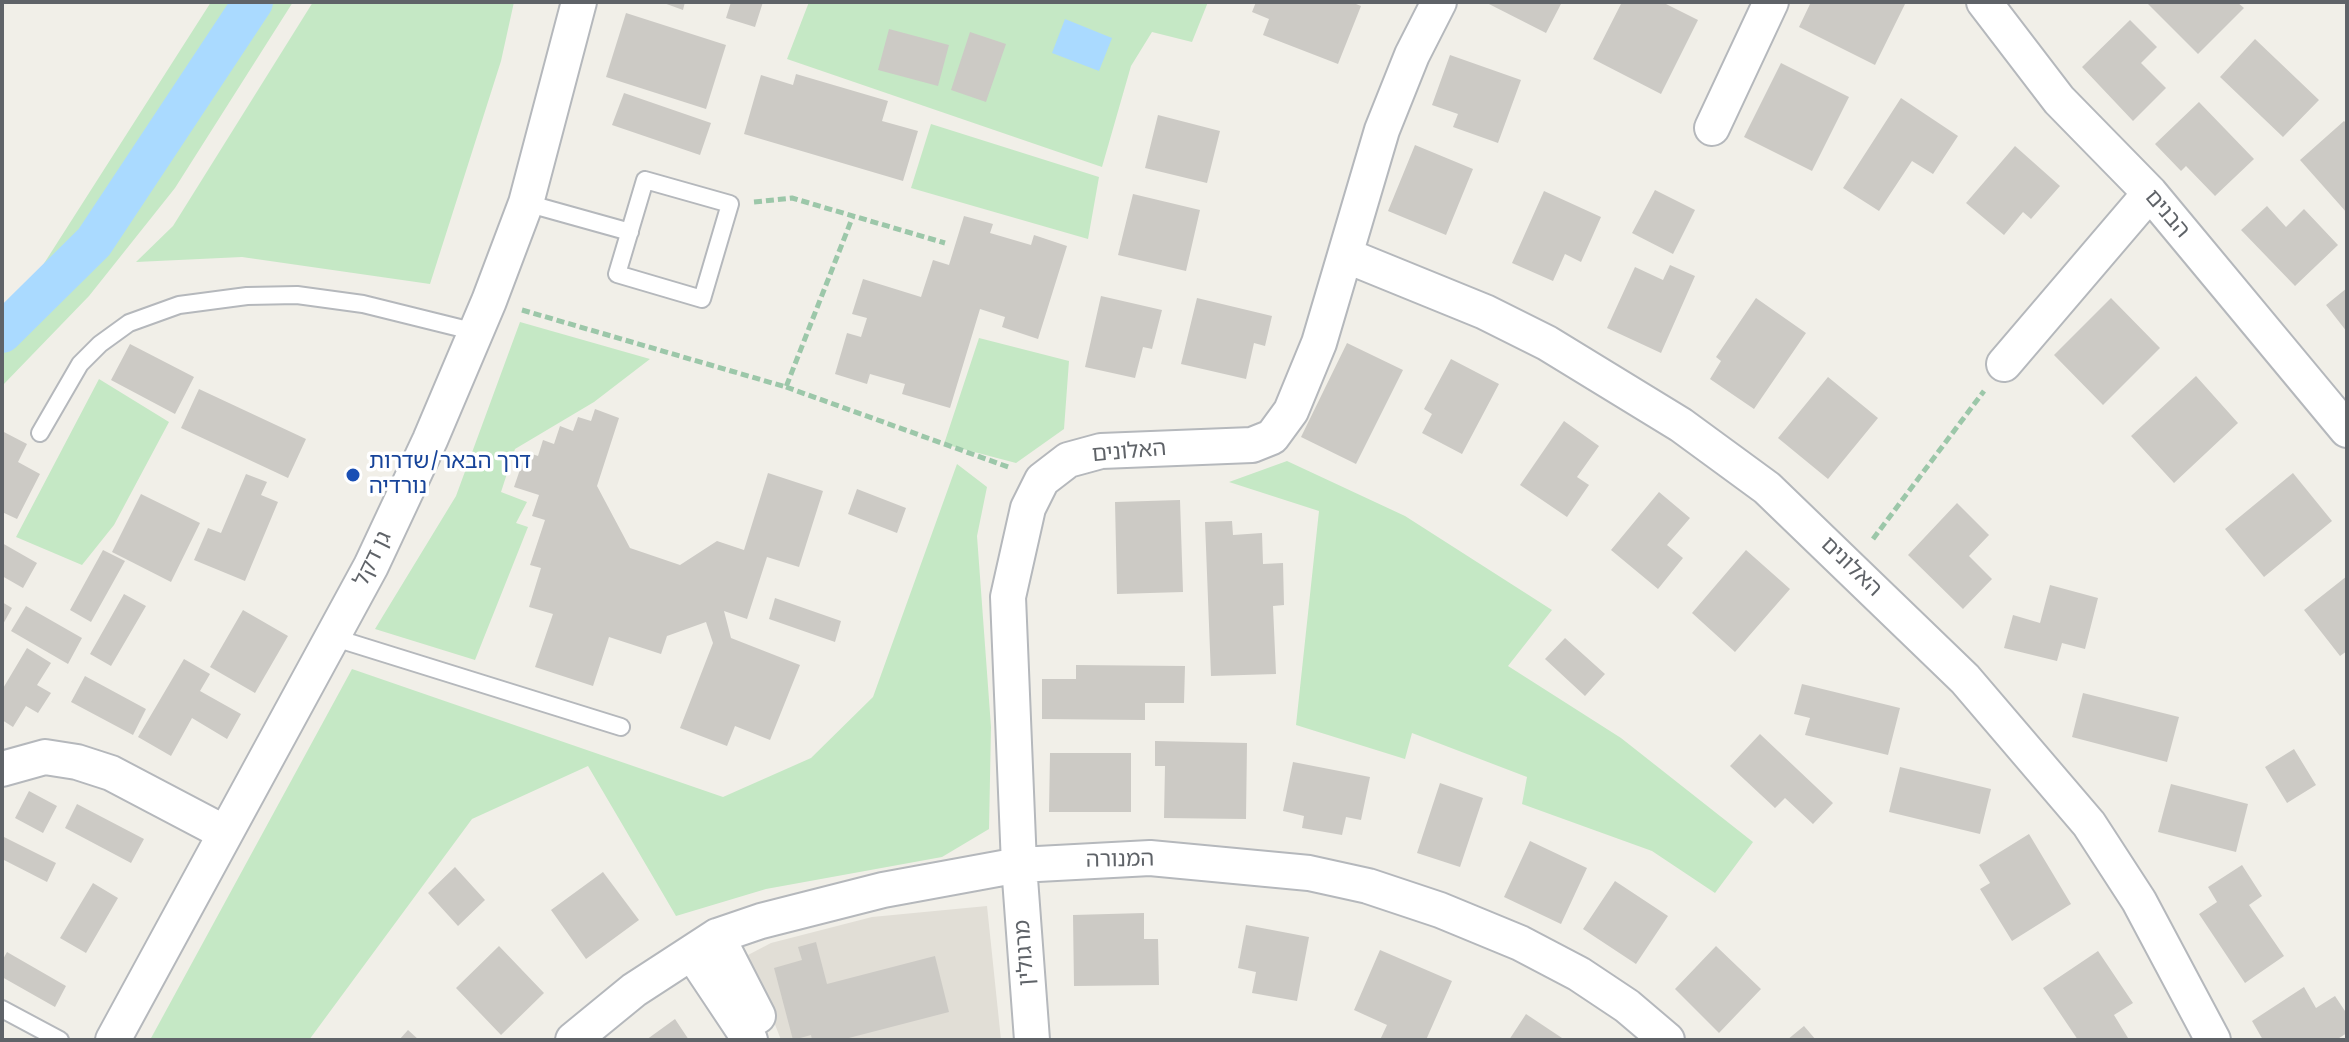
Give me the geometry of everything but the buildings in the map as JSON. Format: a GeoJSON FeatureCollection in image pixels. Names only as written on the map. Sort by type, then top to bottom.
{"type":"FeatureCollection","features":[{"type":"Feature","properties":{"kind":"street","name":"גן דקל"},"geometry":{"type":"LineString","coordinates":[[113,1040],[371,566],[476,332],[526,203],[579,2]]}},
{"type":"Feature","properties":{"kind":"street","name":"האלונים"},"geometry":{"type":"LineString","coordinates":[[1042,480],[1068,460],[1101,451],[1252,445],[1272,437],[1291,411],[1319,343],[1382,130],[1412,55],[1439,2]]}},
{"type":"Feature","properties":{"kind":"street"},"geometry":{"type":"LineString","coordinates":[[1712,128],[1771,2]]}},
{"type":"Feature","properties":{"kind":"street","name":"הבנים"},"geometry":{"type":"LineString","coordinates":[[1984,2],[2059,100],[2150,193],[2347,430]]}},
{"type":"Feature","properties":{"kind":"street"},"geometry":{"type":"LineString","coordinates":[[2004,364],[2150,193]]}},
{"type":"Feature","properties":{"kind":"street","name":"האלונים"},"geometry":{"type":"LineString","coordinates":[[1345,255],[1485,312],[1614,383],[1681,425],[1767,488],[1965,679],[2089,824],[2139,901],[2213,1040]]}},
{"type":"Feature","properties":{"kind":"street"},"geometry":{"type":"LineString","coordinates":[[1019,865],[1008,597],[1028,508],[1042,480]]}},
{"type":"Feature","properties":{"kind":"street"},"geometry":{"type":"LineString","coordinates":[[2,769],[45,757],[77,762],[111,773],[225,833]]}},
{"type":"Feature","properties":{"kind":"street","name":"המנורה"},"geometry":{"type":"LineString","coordinates":[[573,1040],[634,990],[704,944],[811,905],[1019,865],[1150,858],[1309,873],[1368,886],[1440,910],[1520,943],[1579,974],[1627,1006],[1667,1040]]}},
{"type":"Feature","properties":{"kind":"street","name":"מרגולין"},"geometry":{"type":"LineString","coordinates":[[1019,865],[1032,1040]]}},
{"type":"Feature","properties":{"kind":"street"},"geometry":{"type":"LineString","coordinates":[[704,944],[754,1028]]}},
{"type":"Feature","properties":{"kind":"lane"},"geometry":{"type":"LineString","coordinates":[[645,180],[730,204],[702,299],[617,274],[645,180]]}},
{"type":"Feature","properties":{"kind":"lane"},"geometry":{"type":"LineString","coordinates":[[526,203],[630,232]]}},
{"type":"Feature","properties":{"kind":"lane"},"geometry":{"type":"LineString","coordinates":[[40,433],[80,364],[100,344],[129,323],[179,305],[247,296],[297,295],[363,304],[476,332]]}},
{"type":"Feature","properties":{"kind":"lane"},"geometry":{"type":"LineString","coordinates":[[332,637],[621,727]]}},
{"type":"Feature","properties":{"kind":"lane"},"geometry":{"type":"LineString","coordinates":[[2,1009],[60,1040]]}},
{"type":"Feature","properties":{"kind":"path"},"geometry":{"type":"LineString","coordinates":[[730,204],[792,198],[945,243]]}},
{"type":"Feature","properties":{"kind":"path"},"geometry":{"type":"LineString","coordinates":[[1852,567],[2004,364]]}},
{"type":"Feature","properties":{"kind":"path"},"geometry":{"type":"LineString","coordinates":[[786,387],[1042,480]]}},
{"type":"Feature","properties":{"kind":"shaded area"},"geometry":{"type":"Polygon","coordinates":[[[987,906],[1001,1040],[781,1040],[748,955],[771,943],[872,917],[987,906]]]}},
{"type":"Feature","properties":{"kind":"green space"},"geometry":{"type":"Polygon","coordinates":[[[211,2],[293,2],[175,188],[89,296],[2,386],[2,309],[36,276],[211,2]]]}},
{"type":"Feature","properties":{"kind":"green space"},"geometry":{"type":"Polygon","coordinates":[[[313,2],[514,2],[501,61],[430,284],[242,257],[136,262],[173,226],[313,2]]]}},
{"type":"Feature","properties":{"kind":"green space"},"geometry":{"type":"Polygon","coordinates":[[[809,2],[1208,2],[1192,42],[1152,32],[1131,66],[1102,167],[787,59],[809,2]]]}},
{"type":"Feature","properties":{"kind":"green space"},"geometry":{"type":"Polygon","coordinates":[[[931,124],[1099,177],[1088,239],[911,188],[931,124]]]}},
{"type":"Feature","properties":{"kind":"green space"},"geometry":{"type":"Polygon","coordinates":[[[520,322],[650,359],[594,402],[515,449],[501,492],[527,502],[516,523],[528,527],[475,660],[375,629],[456,496],[520,322]]]}},
{"type":"Feature","properties":{"kind":"green space"},"geometry":{"type":"Polygon","coordinates":[[[979,338],[1069,361],[1064,429],[1016,463],[944,444],[979,338]]]}},
{"type":"Feature","properties":{"kind":"green space"},"geometry":{"type":"Polygon","coordinates":[[[99,379],[169,422],[114,525],[82,565],[16,537],[99,379]]]}},
{"type":"Feature","properties":{"kind":"green space"},"geometry":{"type":"Polygon","coordinates":[[[1287,461],[1405,516],[1552,610],[1508,666],[1621,738],[1753,842],[1715,893],[1652,851],[1522,804],[1527,777],[1412,733],[1405,759],[1296,725],[1319,511],[1229,482],[1287,461]]]}},
{"type":"Feature","properties":{"kind":"green space"},"geometry":{"type":"Polygon","coordinates":[[[957,464],[987,487],[977,536],[991,727],[989,829],[942,857],[766,889],[676,916],[588,766],[472,819],[309,1040],[150,1040],[352,669],[723,797],[811,758],[873,697],[957,464]]]}},
{"type":"Feature","properties":{"kind":"water"},"geometry":{"type":"Polygon","coordinates":[[[1065,19],[1112,38],[1099,71],[1052,53],[1065,19]]]}},
{"type":"Feature","properties":{"kind":"waterway"},"geometry":{"type":"LineString","coordinates":[[2,333],[94,242],[253,2]]}},
{"type":"Feature","properties":{"kind":"place","name":"דרך הבאר/שדרות נורדיה"},"geometry":{"type":"Point","coordinates":[353,475]}}]}
